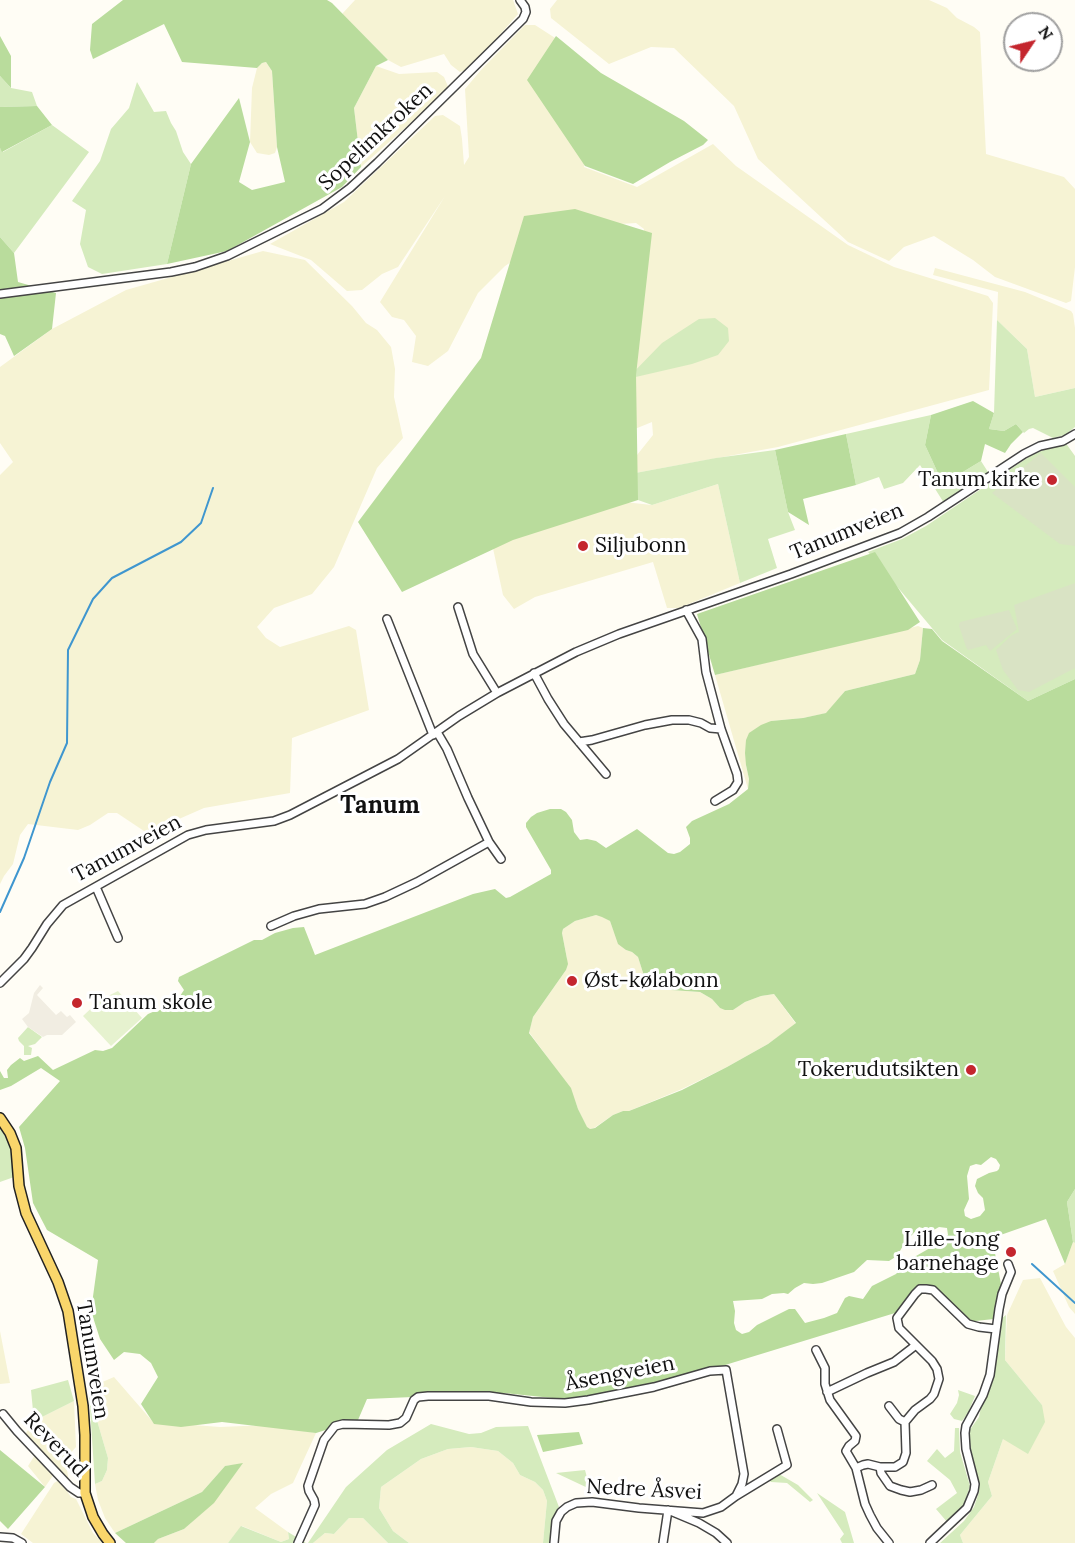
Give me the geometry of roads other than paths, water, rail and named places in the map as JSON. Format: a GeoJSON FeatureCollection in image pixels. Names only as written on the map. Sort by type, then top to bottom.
{"type":"FeatureCollection","features":[{"type":"Feature","properties":{"kind":"main road","name":"Tanumveien"},"geometry":{"type":"LineString","coordinates":[[0,1118],[16,1148],[20,1195],[26,1213],[69,1311],[85,1435],[85,1493],[93,1517],[110,1543]]}},
{"type":"Feature","properties":{"kind":"street","name":"Sopelimkroken"},"geometry":{"type":"LineString","coordinates":[[0,294],[195,267],[227,256],[322,209],[350,188],[377,163],[523,19],[526,12],[520,0]]}},
{"type":"Feature","properties":{"kind":"street","name":"Tanumveien"},"geometry":{"type":"LineString","coordinates":[[0,983],[32,948],[56,912],[74,898],[188,835],[206,830],[274,821],[290,815],[400,758],[459,716],[534,673],[604,640],[900,533],[1024,454],[1040,446],[1064,441],[1075,434]]}},
{"type":"Feature","properties":{"kind":"street"},"geometry":{"type":"LineString","coordinates":[[458,607],[473,654],[497,693]]}},
{"type":"Feature","properties":{"kind":"street"},"geometry":{"type":"LineString","coordinates":[[686,610],[702,639],[706,672],[721,729],[737,774],[738,782],[733,790],[715,801]]}},
{"type":"Feature","properties":{"kind":"street"},"geometry":{"type":"LineString","coordinates":[[387,619],[435,734],[447,749],[489,842],[501,859]]}},
{"type":"Feature","properties":{"kind":"street"},"geometry":{"type":"LineString","coordinates":[[534,673],[564,724],[606,774]]}},
{"type":"Feature","properties":{"kind":"street"},"geometry":{"type":"LineString","coordinates":[[579,742],[645,724],[672,720],[688,720],[721,729]]}},
{"type":"Feature","properties":{"kind":"street"},"geometry":{"type":"LineString","coordinates":[[272,926],[294,916],[319,909],[365,904],[385,897],[489,842]]}},
{"type":"Feature","properties":{"kind":"street"},"geometry":{"type":"LineString","coordinates":[[96,887],[118,938]]}},
{"type":"Feature","properties":{"kind":"street"},"geometry":{"type":"LineString","coordinates":[[930,1543],[967,1508],[974,1491],[974,1478],[964,1433],[990,1375],[1002,1294],[1011,1272],[1008,1264]]}},
{"type":"Feature","properties":{"kind":"street"},"geometry":{"type":"LineString","coordinates":[[856,1468],[868,1464],[895,1467],[903,1462],[906,1458],[905,1422],[934,1394],[939,1379],[937,1369],[899,1328],[897,1318],[915,1294],[926,1288],[933,1290],[968,1324],[996,1329]]}},
{"type":"Feature","properties":{"kind":"street"},"geometry":{"type":"LineString","coordinates":[[827,1392],[894,1362],[916,1345]]}},
{"type":"Feature","properties":{"kind":"street"},"geometry":{"type":"LineString","coordinates":[[816,1350],[825,1368],[825,1384],[830,1400],[856,1437],[855,1442],[846,1451],[856,1468],[865,1504],[877,1528],[889,1543]]}},
{"type":"Feature","properties":{"kind":"street","name":"Åsengveien"},"geometry":{"type":"LineString","coordinates":[[298,1543],[315,1505],[308,1486],[324,1440],[334,1426],[400,1423],[410,1413],[414,1400],[418,1397],[489,1396],[531,1402],[588,1400],[654,1387],[710,1371],[726,1370],[744,1474],[736,1496]]}},
{"type":"Feature","properties":{"kind":"street"},"geometry":{"type":"LineString","coordinates":[[890,1406],[899,1419],[905,1422]]}},
{"type":"Feature","properties":{"kind":"street","name":"Reverud"},"geometry":{"type":"LineString","coordinates":[[3,1414],[70,1487],[78,1493],[85,1493]]}},
{"type":"Feature","properties":{"kind":"street","name":"Nedre Åsvei"},"geometry":{"type":"LineString","coordinates":[[554,1543],[556,1521],[561,1512],[576,1503],[592,1502],[703,1513],[721,1507],[787,1465],[777,1429]]}},
{"type":"Feature","properties":{"kind":"street"},"geometry":{"type":"LineString","coordinates":[[880,1467],[890,1486],[901,1490],[910,1492],[932,1485]]}},
{"type":"Feature","properties":{"kind":"street"},"geometry":{"type":"LineString","coordinates":[[663,1543],[668,1510],[699,1523],[728,1543]]}},
{"type":"Feature","properties":{"kind":"street"},"geometry":{"type":"LineString","coordinates":[[0,1537],[22,1543]]}},
{"type":"Feature","properties":{"kind":"waterway"},"geometry":{"type":"LineString","coordinates":[[0,912],[24,858],[50,782],[67,743],[68,650],[93,599],[112,578],[181,542],[201,523],[213,488]]}},
{"type":"Feature","properties":{"kind":"waterway"},"geometry":{"type":"LineString","coordinates":[[1032,1264],[1075,1303]]}},
{"type":"Feature","properties":{"kind":"place","name":"Tanum kirke"},"geometry":{"type":"Point","coordinates":[1052,480]}},
{"type":"Feature","properties":{"kind":"place","name":"Siljubonn"},"geometry":{"type":"Point","coordinates":[583,546]}},
{"type":"Feature","properties":{"kind":"place","name":"Øst-kølabonn"},"geometry":{"type":"Point","coordinates":[572,981]}},
{"type":"Feature","properties":{"kind":"place","name":"Tanum skole"},"geometry":{"type":"Point","coordinates":[77,1003]}},
{"type":"Feature","properties":{"kind":"place","name":"Tokerudutsikten"},"geometry":{"type":"Point","coordinates":[971,1070]}},
{"type":"Feature","properties":{"kind":"place","name":"Lille-Jong barnehage"},"geometry":{"type":"Point","coordinates":[1011,1252]}},
{"type":"Feature","properties":{"kind":"district","name":"Tanum"},"geometry":{"type":"Point","coordinates":[380,806]}}]}
